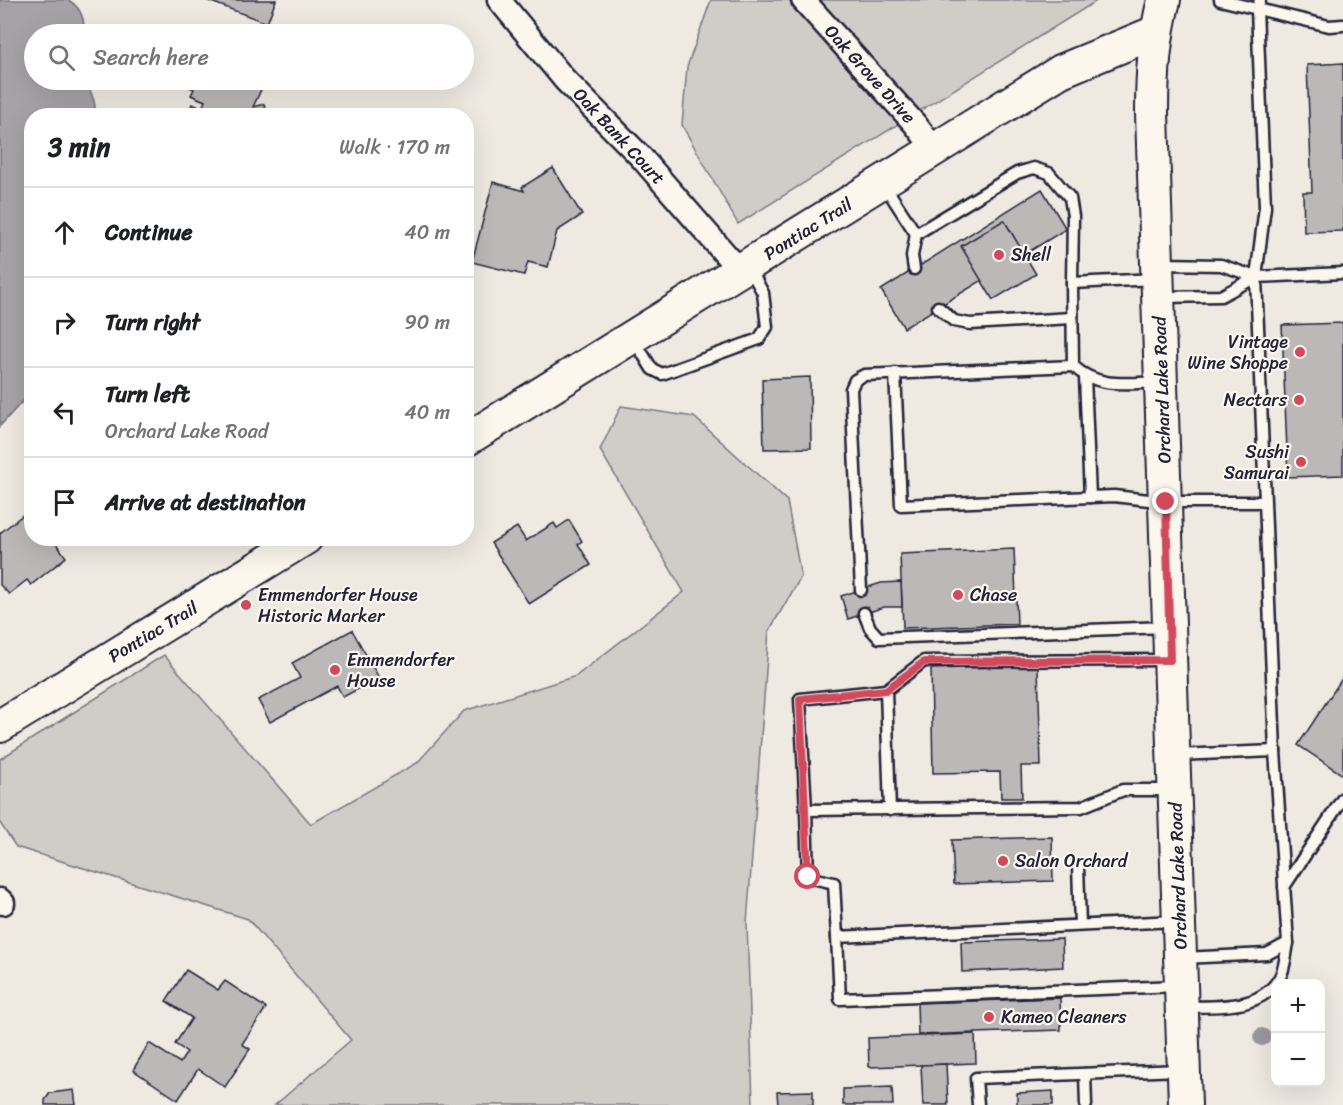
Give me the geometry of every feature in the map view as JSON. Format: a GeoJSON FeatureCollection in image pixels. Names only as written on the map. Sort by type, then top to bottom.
{"type":"FeatureCollection","features":[{"type":"Feature","properties":{"kind":"main road","name":"Orchard Lake Road"},"geometry":{"type":"LineString","coordinates":[[1164,0],[1156,32],[1152,65],[1185,1105]]}},
{"type":"Feature","properties":{"kind":"main road","name":"Pontiac Trail"},"geometry":{"type":"LineString","coordinates":[[474,435],[1061,72],[1156,32]]}},
{"type":"Feature","properties":{"kind":"main road","name":"Pontiac Trail"},"geometry":{"type":"LineString","coordinates":[[0,726],[293,546]]}},
{"type":"Feature","properties":{"kind":"street","name":"Oak Bank Court"},"geometry":{"type":"LineString","coordinates":[[499,0],[565,80],[640,156],[744,269]]}},
{"type":"Feature","properties":{"kind":"street","name":"Oak Grove Drive"},"geometry":{"type":"LineString","coordinates":[[803,0],[915,124],[934,150]]}},
{"type":"Feature","properties":{"kind":"lane"},"geometry":{"type":"LineString","coordinates":[[1220,0],[1259,5],[1329,26],[1343,25]]}},
{"type":"Feature","properties":{"kind":"lane"},"geometry":{"type":"LineString","coordinates":[[1181,984],[1234,1006],[1268,994],[1282,973],[1288,943],[1275,751],[1256,277],[1265,207],[1259,5]]}},
{"type":"Feature","properties":{"kind":"lane"},"geometry":{"type":"LineString","coordinates":[[916,234],[1017,173],[1034,168],[1049,174],[1070,198],[1073,216],[1071,318],[1073,366]]}},
{"type":"Feature","properties":{"kind":"lane"},"geometry":{"type":"LineString","coordinates":[[883,183],[916,234],[912,256],[914,269]]}},
{"type":"Feature","properties":{"kind":"lane"},"geometry":{"type":"LineString","coordinates":[[1072,283],[1158,280],[1221,265],[1256,277],[1343,273]]}},
{"type":"Feature","properties":{"kind":"lane"},"geometry":{"type":"LineString","coordinates":[[633,338],[652,369],[662,374],[759,339],[768,327],[763,292],[744,269]]}},
{"type":"Feature","properties":{"kind":"lane"},"geometry":{"type":"LineString","coordinates":[[1158,280],[1221,296],[1256,277]]}},
{"type":"Feature","properties":{"kind":"lane"},"geometry":{"type":"LineString","coordinates":[[938,307],[954,321],[970,324],[1071,318]]}},
{"type":"Feature","properties":{"kind":"lane"},"geometry":{"type":"LineString","coordinates":[[861,590],[851,389],[855,380],[864,375],[1073,366],[1085,377],[1103,384],[1161,382]]}},
{"type":"Feature","properties":{"kind":"lane"},"geometry":{"type":"LineString","coordinates":[[895,374],[901,505],[1113,496],[1166,502],[1264,501]]}},
{"type":"Feature","properties":{"kind":"lane"},"geometry":{"type":"LineString","coordinates":[[1085,377],[1090,497]]}},
{"type":"Feature","properties":{"kind":"lane"},"geometry":{"type":"LineString","coordinates":[[864,613],[870,628],[879,638],[1169,627]]}},
{"type":"Feature","properties":{"kind":"lane"},"geometry":{"type":"LineString","coordinates":[[1170,660],[924,662],[886,690],[800,699],[808,877],[834,883],[840,999],[1181,984],[1267,954],[1288,943]]}},
{"type":"Feature","properties":{"kind":"lane"},"geometry":{"type":"LineString","coordinates":[[886,690],[890,810]]}},
{"type":"Feature","properties":{"kind":"lane"},"geometry":{"type":"LineString","coordinates":[[1174,755],[1275,751]]}},
{"type":"Feature","properties":{"kind":"lane"},"geometry":{"type":"LineString","coordinates":[[806,810],[1081,807],[1123,790],[1175,790]]}},
{"type":"Feature","properties":{"kind":"lane"},"geometry":{"type":"LineString","coordinates":[[1284,887],[1343,798]]}},
{"type":"Feature","properties":{"kind":"lane"},"geometry":{"type":"LineString","coordinates":[[1078,866],[1080,925]]}},
{"type":"Feature","properties":{"kind":"lane"},"geometry":{"type":"LineString","coordinates":[[837,937],[1179,921]]}},
{"type":"Feature","properties":{"kind":"lane"},"geometry":{"type":"LineString","coordinates":[[978,1105],[976,1078],[1184,1070]]}},
{"type":"Feature","properties":{"kind":"lane"},"geometry":{"type":"LineString","coordinates":[[1085,1074],[1086,1105]]}},
{"type":"Feature","properties":{"kind":"shaded area"},"geometry":{"type":"Polygon","coordinates":[[[0,0],[68,0],[79,10],[84,24],[24,24],[24,90],[90,90],[95,108],[24,108],[24,400],[0,426],[0,0]]]}},
{"type":"Feature","properties":{"kind":"shaded area"},"geometry":{"type":"Polygon","coordinates":[[[711,0],[1098,0],[738,224],[682,125],[687,67],[711,0]]]}},
{"type":"Feature","properties":{"kind":"shaded area"},"geometry":{"type":"Polygon","coordinates":[[[621,406],[694,417],[787,501],[801,577],[769,631],[747,923],[753,1105],[275,1105],[351,1040],[248,919],[16,847],[0,823],[0,759],[164,655],[311,824],[417,763],[464,711],[576,676],[684,592],[600,450],[621,406]]]}},
{"type":"Feature","properties":{"kind":"building"},"geometry":{"type":"Polygon","coordinates":[[[206,0],[276,0],[267,23],[206,0]]]}},
{"type":"Feature","properties":{"kind":"building"},"geometry":{"type":"Polygon","coordinates":[[[1343,63],[1343,231],[1304,232],[1303,192],[1312,192],[1307,65],[1343,63]]]}},
{"type":"Feature","properties":{"kind":"building"},"geometry":{"type":"Polygon","coordinates":[[[194,90],[261,90],[253,107],[264,104],[265,108],[202,108],[205,101],[191,95],[194,90]]]}},
{"type":"Feature","properties":{"kind":"building"},"geometry":{"type":"Polygon","coordinates":[[[192,104],[202,108],[190,108],[192,104]]]}},
{"type":"Feature","properties":{"kind":"building"},"geometry":{"type":"Polygon","coordinates":[[[553,168],[582,215],[557,231],[548,267],[528,262],[524,275],[474,262],[474,254],[493,182],[524,191],[522,187],[553,168]]]}},
{"type":"Feature","properties":{"kind":"building"},"geometry":{"type":"Polygon","coordinates":[[[1042,189],[1066,229],[904,328],[881,290],[1042,189]]]}},
{"type":"Feature","properties":{"kind":"building"},"geometry":{"type":"Polygon","coordinates":[[[1004,220],[1036,274],[993,300],[961,246],[1004,220]]]}},
{"type":"Feature","properties":{"kind":"building"},"geometry":{"type":"Polygon","coordinates":[[[1343,323],[1343,475],[1288,477],[1282,325],[1343,323]]]}},
{"type":"Feature","properties":{"kind":"building"},"geometry":{"type":"Polygon","coordinates":[[[810,377],[811,448],[764,449],[762,379],[810,377]]]}},
{"type":"Feature","properties":{"kind":"building"},"geometry":{"type":"Polygon","coordinates":[[[24,514],[24,546],[58,546],[66,557],[31,585],[27,580],[9,594],[0,585],[0,533],[24,514]]]}},
{"type":"Feature","properties":{"kind":"building"},"geometry":{"type":"Polygon","coordinates":[[[569,520],[582,541],[578,544],[591,565],[529,604],[491,543],[517,527],[526,541],[554,523],[557,528],[569,520]]]}},
{"type":"Feature","properties":{"kind":"building","name":"Chase"},"geometry":{"type":"Polygon","coordinates":[[[1014,549],[1017,624],[903,628],[900,554],[1014,549]]]}},
{"type":"Feature","properties":{"kind":"building"},"geometry":{"type":"Polygon","coordinates":[[[901,582],[902,607],[884,607],[848,619],[841,596],[881,583],[901,582]]]}},
{"type":"Feature","properties":{"kind":"building","name":"Emmendorfer House"},"geometry":{"type":"Polygon","coordinates":[[[352,630],[379,678],[343,697],[337,686],[270,722],[258,700],[300,678],[292,663],[352,630]]]}},
{"type":"Feature","properties":{"kind":"building"},"geometry":{"type":"Polygon","coordinates":[[[1038,666],[1041,766],[1021,766],[1022,798],[1001,798],[1000,772],[933,773],[931,669],[1038,666]]]}},
{"type":"Feature","properties":{"kind":"building"},"geometry":{"type":"Polygon","coordinates":[[[1343,677],[1343,775],[1298,745],[1343,677]]]}},
{"type":"Feature","properties":{"kind":"building","name":"Salon Orchard"},"geometry":{"type":"Polygon","coordinates":[[[1052,837],[1053,881],[954,884],[952,840],[1052,837]]]}},
{"type":"Feature","properties":{"kind":"building"},"geometry":{"type":"Polygon","coordinates":[[[1062,939],[1063,967],[962,972],[961,942],[1062,939]]]}},
{"type":"Feature","properties":{"kind":"building"},"geometry":{"type":"Polygon","coordinates":[[[186,970],[218,990],[225,981],[266,1008],[242,1044],[250,1049],[225,1087],[198,1069],[178,1100],[133,1070],[149,1043],[180,1063],[187,1052],[175,1044],[192,1018],[166,1001],[186,970]]]}},
{"type":"Feature","properties":{"kind":"building","name":"Kameo Cleaners"},"geometry":{"type":"Polygon","coordinates":[[[1060,998],[1061,1030],[918,1035],[917,1003],[1060,998]]]}},
{"type":"Feature","properties":{"kind":"building"},"geometry":{"type":"Polygon","coordinates":[[[975,1034],[976,1063],[869,1067],[868,1038],[975,1034]]]}},
{"type":"Feature","properties":{"kind":"building"},"geometry":{"type":"Polygon","coordinates":[[[946,1064],[948,1105],[923,1105],[921,1065],[946,1064]]]}},
{"type":"Feature","properties":{"kind":"building"},"geometry":{"type":"Polygon","coordinates":[[[892,1087],[893,1105],[843,1105],[843,1089],[892,1087]]]}},
{"type":"Feature","properties":{"kind":"building"},"geometry":{"type":"Polygon","coordinates":[[[74,1090],[76,1105],[45,1105],[45,1100],[50,1093],[74,1090]]]}},
{"type":"Feature","properties":{"kind":"building"},"geometry":{"type":"Polygon","coordinates":[[[813,1091],[813,1105],[778,1105],[777,1092],[813,1091]]]}},
{"type":"Feature","properties":{"kind":"building"},"geometry":{"type":"Polygon","coordinates":[[[1053,1091],[1053,1105],[1017,1105],[1017,1093],[1053,1091]]]}},
{"type":"Feature","properties":{"kind":"place","name":"Shell"},"geometry":{"type":"Point","coordinates":[999,255]}},
{"type":"Feature","properties":{"kind":"place","name":"Vintage Wine Shoppe"},"geometry":{"type":"Point","coordinates":[1300,352]}},
{"type":"Feature","properties":{"kind":"place","name":"Nectars"},"geometry":{"type":"Point","coordinates":[1299,400]}},
{"type":"Feature","properties":{"kind":"place","name":"Sushi Samurai"},"geometry":{"type":"Point","coordinates":[1301,462]}},
{"type":"Feature","properties":{"kind":"place","name":"Chase"},"geometry":{"type":"Point","coordinates":[958,595]}},
{"type":"Feature","properties":{"kind":"place","name":"Emmendorfer House Historic Marker"},"geometry":{"type":"Point","coordinates":[246,605]}},
{"type":"Feature","properties":{"kind":"place","name":"Emmendorfer House"},"geometry":{"type":"Point","coordinates":[335,670]}},
{"type":"Feature","properties":{"kind":"place","name":"Salon Orchard"},"geometry":{"type":"Point","coordinates":[1003,861]}},
{"type":"Feature","properties":{"kind":"place","name":"Kameo Cleaners"},"geometry":{"type":"Point","coordinates":[989,1017]}},
{"type":"Feature","properties":{"kind":"route"},"geometry":{"type":"LineString","coordinates":[[808,877],[800,699],[886,690],[924,662],[1170,660],[1166,502]]}}]}
